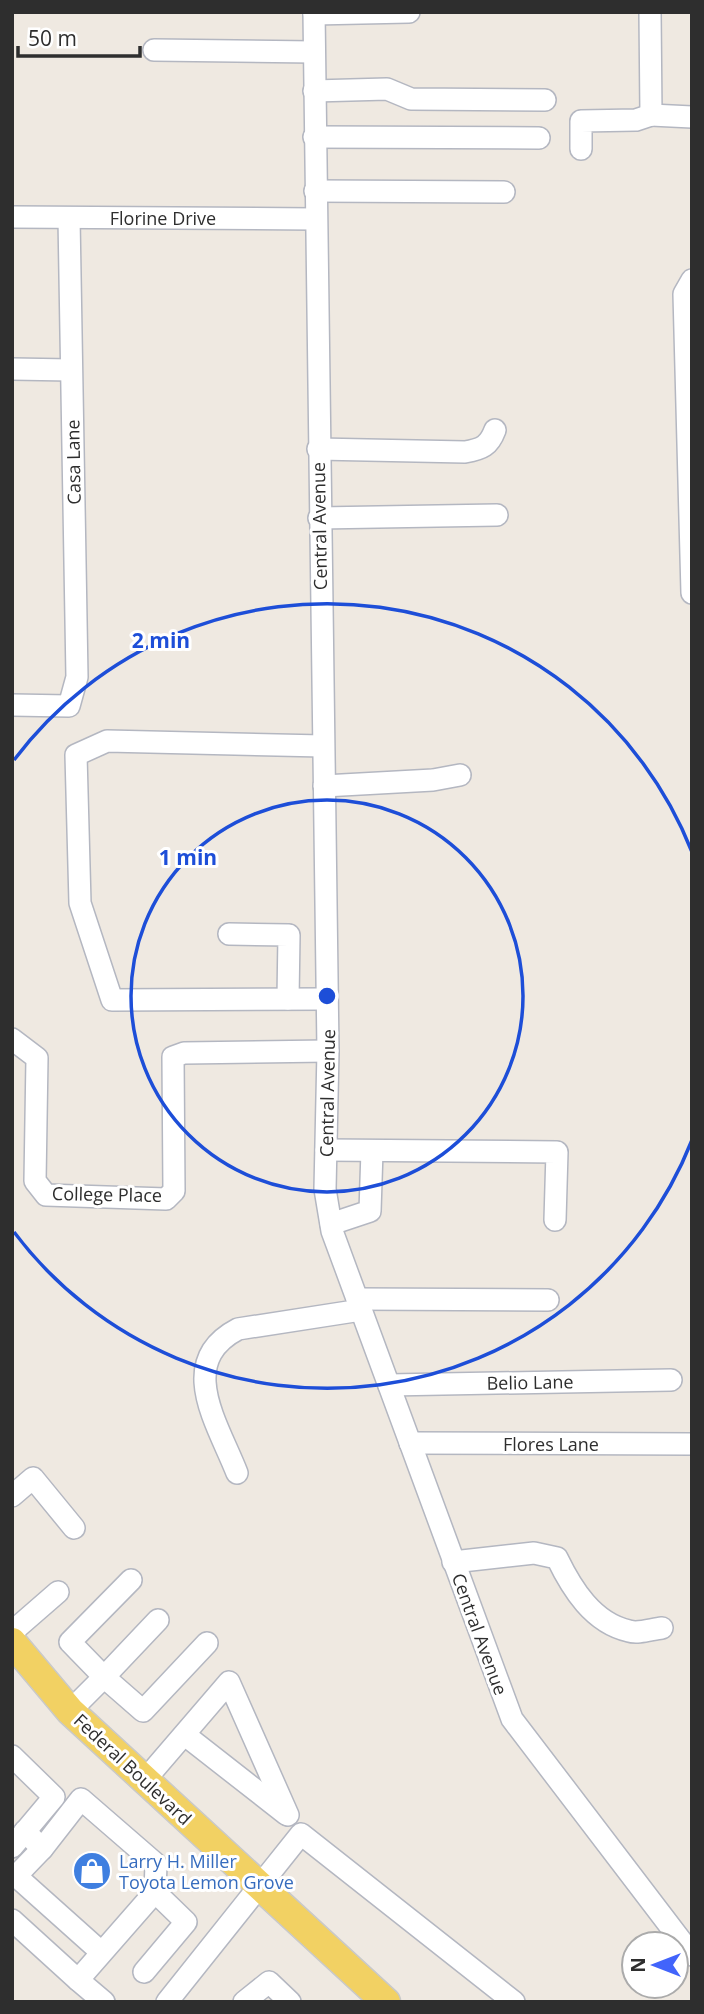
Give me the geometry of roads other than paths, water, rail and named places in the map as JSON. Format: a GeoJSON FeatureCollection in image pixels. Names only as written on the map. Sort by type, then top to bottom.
{"type":"FeatureCollection","features":[{"type":"Feature","properties":{"kind":"main road","name":"Federal Boulevard"},"geometry":{"type":"LineString","coordinates":[[12,1642],[70,1712],[386,2002]]}},
{"type":"Feature","properties":{"kind":"street"},"geometry":{"type":"LineString","coordinates":[[314,13],[409,12]]}},
{"type":"Feature","properties":{"kind":"street"},"geometry":{"type":"LineString","coordinates":[[650,12],[651,114]]}},
{"type":"Feature","properties":{"kind":"street","name":"Central Avenue"},"geometry":{"type":"LineString","coordinates":[[314,13],[328,1051],[325,1189],[331,1224],[512,1719],[692,1955]]}},
{"type":"Feature","properties":{"kind":"street"},"geometry":{"type":"LineString","coordinates":[[154,50],[314,52]]}},
{"type":"Feature","properties":{"kind":"street"},"geometry":{"type":"LineString","coordinates":[[314,91],[387,89],[411,99],[545,100]]}},
{"type":"Feature","properties":{"kind":"street"},"geometry":{"type":"LineString","coordinates":[[581,149],[581,121],[636,120],[651,114],[692,117]]}},
{"type":"Feature","properties":{"kind":"street"},"geometry":{"type":"LineString","coordinates":[[314,138],[539,138]]}},
{"type":"Feature","properties":{"kind":"street"},"geometry":{"type":"LineString","coordinates":[[315,191],[505,192]]}},
{"type":"Feature","properties":{"kind":"street","name":"Florine Drive"},"geometry":{"type":"LineString","coordinates":[[12,217],[315,219]]}},
{"type":"Feature","properties":{"kind":"street","name":"Casa Lane"},"geometry":{"type":"LineString","coordinates":[[12,705],[69,706],[77,677],[68,218]]}},
{"type":"Feature","properties":{"kind":"street"},"geometry":{"type":"LineString","coordinates":[[691,281],[684,294],[692,593]]}},
{"type":"Feature","properties":{"kind":"street"},"geometry":{"type":"LineString","coordinates":[[12,369],[71,370]]}},
{"type":"Feature","properties":{"kind":"street"},"geometry":{"type":"LineString","coordinates":[[318,449],[465,452],[479,450],[490,443],[495,430]]}},
{"type":"Feature","properties":{"kind":"street"},"geometry":{"type":"LineString","coordinates":[[319,518],[497,515]]}},
{"type":"Feature","properties":{"kind":"street"},"geometry":{"type":"LineString","coordinates":[[323,746],[107,741],[76,755],[80,903],[112,1000],[327,999]]}},
{"type":"Feature","properties":{"kind":"street"},"geometry":{"type":"LineString","coordinates":[[324,786],[433,780],[460,775]]}},
{"type":"Feature","properties":{"kind":"street"},"geometry":{"type":"LineString","coordinates":[[229,934],[289,935],[288,999]]}},
{"type":"Feature","properties":{"kind":"street","name":"College Place"},"geometry":{"type":"LineString","coordinates":[[12,1040],[37,1058],[35,1181],[46,1195],[166,1199],[174,1191],[173,1057],[184,1053],[328,1051]]}},
{"type":"Feature","properties":{"kind":"street"},"geometry":{"type":"LineString","coordinates":[[326,1150],[557,1152],[555,1220]]}},
{"type":"Feature","properties":{"kind":"street"},"geometry":{"type":"LineString","coordinates":[[331,1224],[370,1210],[372,1151]]}},
{"type":"Feature","properties":{"kind":"street"},"geometry":{"type":"LineString","coordinates":[[237,1473],[204,1388],[204,1366],[208,1355],[225,1336],[238,1329],[359,1304],[548,1300]]}},
{"type":"Feature","properties":{"kind":"street","name":"Belio Lane"},"geometry":{"type":"LineString","coordinates":[[389,1385],[671,1380]]}},
{"type":"Feature","properties":{"kind":"street","name":"Flores Lane"},"geometry":{"type":"LineString","coordinates":[[410,1443],[692,1444]]}},
{"type":"Feature","properties":{"kind":"street"},"geometry":{"type":"LineString","coordinates":[[12,1496],[33,1478],[74,1528]]}},
{"type":"Feature","properties":{"kind":"street"},"geometry":{"type":"LineString","coordinates":[[453,1562],[534,1553],[557,1558],[572,1588],[593,1612],[629,1632],[662,1628]]}},
{"type":"Feature","properties":{"kind":"street"},"geometry":{"type":"LineString","coordinates":[[131,1580],[70,1642],[143,1711],[207,1643]]}},
{"type":"Feature","properties":{"kind":"street"},"geometry":{"type":"LineString","coordinates":[[12,1632],[58,1592]]}},
{"type":"Feature","properties":{"kind":"street"},"geometry":{"type":"LineString","coordinates":[[70,1712],[158,1620]]}},
{"type":"Feature","properties":{"kind":"street"},"geometry":{"type":"LineString","coordinates":[[144,1781],[229,1682],[288,1815],[185,1735]]}},
{"type":"Feature","properties":{"kind":"street"},"geometry":{"type":"LineString","coordinates":[[12,1756],[54,1797],[19,1839],[42,1849]]}},
{"type":"Feature","properties":{"kind":"street"},"geometry":{"type":"LineString","coordinates":[[78,1980],[155,1892],[156,1864],[81,1799],[42,1849],[16,1876],[101,1952]]}},
{"type":"Feature","properties":{"kind":"street"},"geometry":{"type":"LineString","coordinates":[[167,2002],[301,1834],[514,2002]]}},
{"type":"Feature","properties":{"kind":"street"},"geometry":{"type":"LineString","coordinates":[[144,1972],[186,1922],[155,1892]]}},
{"type":"Feature","properties":{"kind":"street"},"geometry":{"type":"LineString","coordinates":[[12,1920],[104,2002]]}},
{"type":"Feature","properties":{"kind":"street"},"geometry":{"type":"LineString","coordinates":[[244,2002],[269,1982],[290,2002]]}},
{"type":"Feature","properties":{"kind":"place","name":"Larry H. Miller Toyota Lemon Grove"},"geometry":{"type":"Point","coordinates":[92,1871]}}]}
